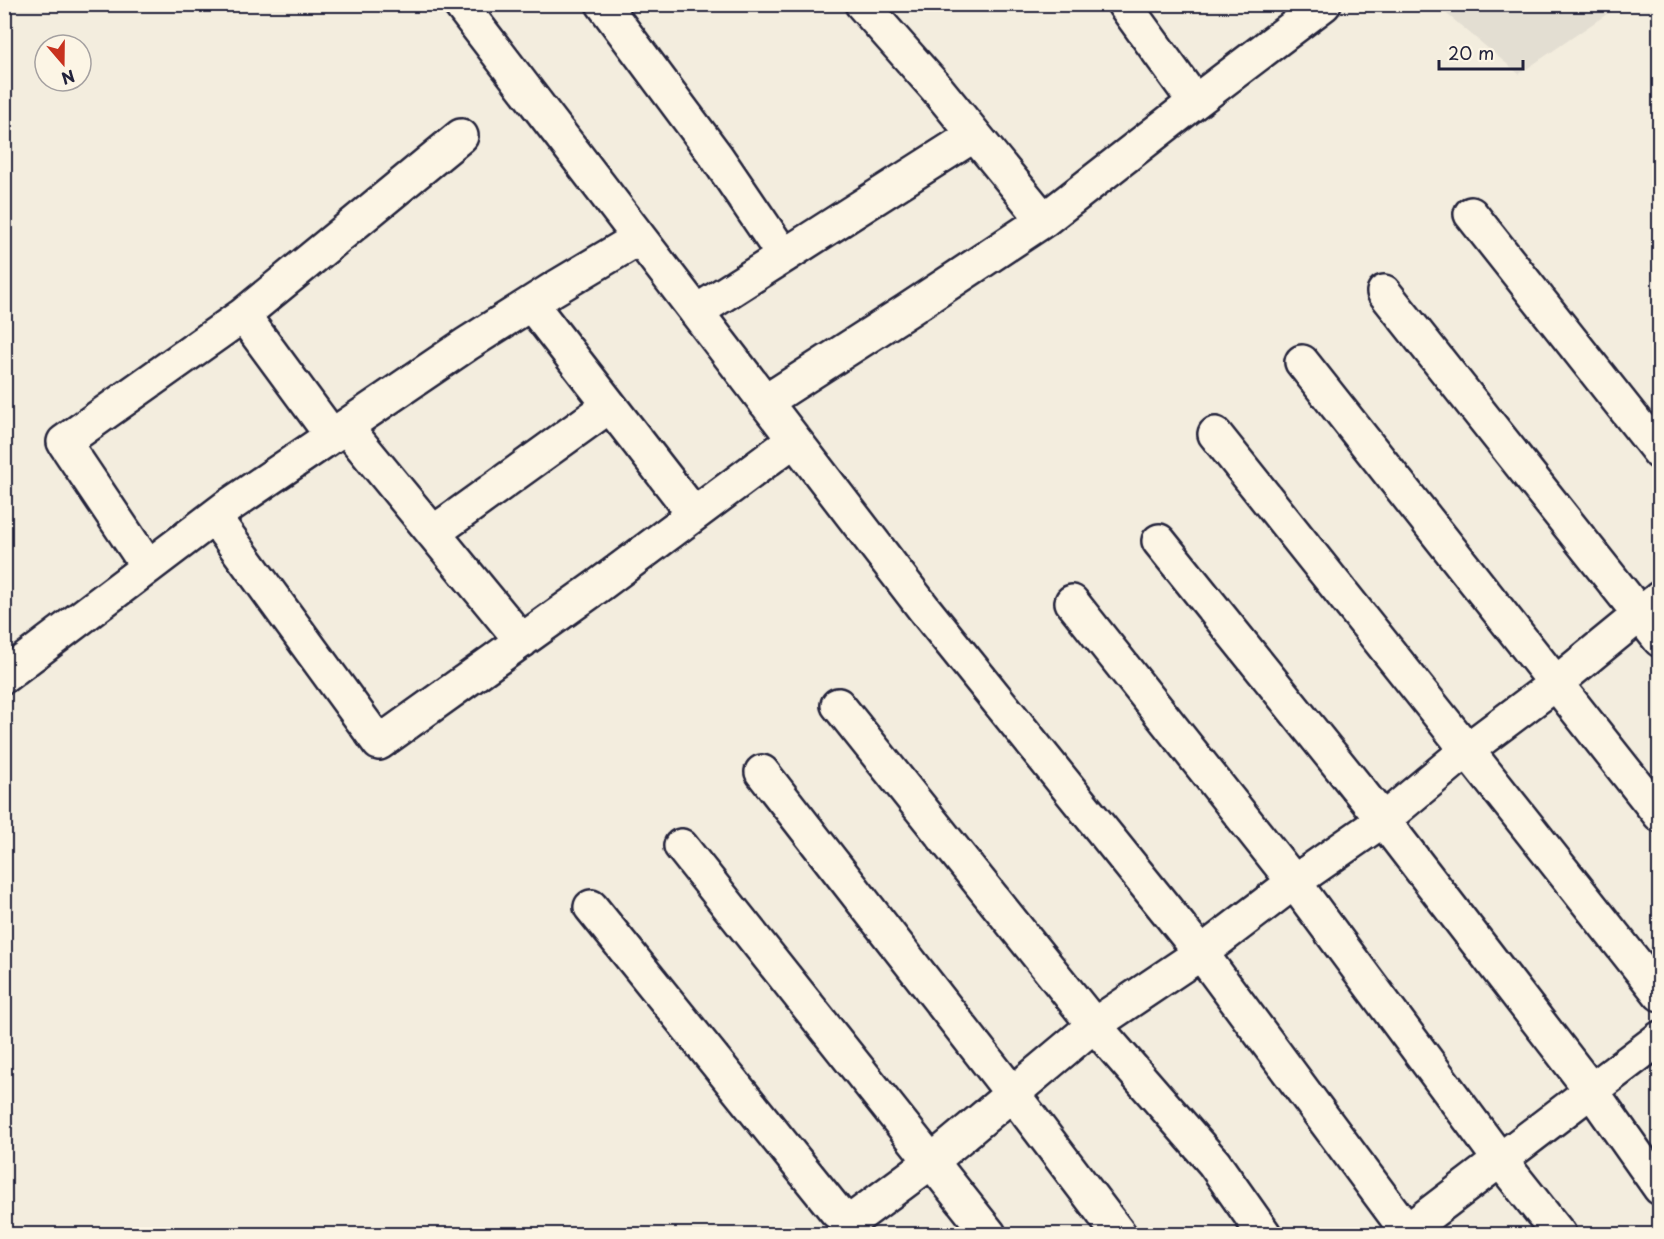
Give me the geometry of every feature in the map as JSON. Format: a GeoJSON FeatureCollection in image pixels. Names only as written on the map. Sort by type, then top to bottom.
{"type":"FeatureCollection","features":[{"type":"Feature","properties":{"kind":"street"},"geometry":{"type":"LineString","coordinates":[[460,4],[925,610],[1201,953],[1406,1233],[1659,1038]]}},
{"type":"Feature","properties":{"kind":"street"},"geometry":{"type":"LineString","coordinates":[[603,4],[710,147],[784,256]]}},
{"type":"Feature","properties":{"kind":"street"},"geometry":{"type":"LineString","coordinates":[[862,4],[938,90],[1044,220]]}},
{"type":"Feature","properties":{"kind":"street"},"geometry":{"type":"LineString","coordinates":[[1124,4],[1195,102]]}},
{"type":"Feature","properties":{"kind":"street"},"geometry":{"type":"LineString","coordinates":[[765,402],[1044,220],[1324,4]]}},
{"type":"Feature","properties":{"kind":"street"},"geometry":{"type":"LineString","coordinates":[[696,312],[974,135]]}},
{"type":"Feature","properties":{"kind":"street"},"geometry":{"type":"LineString","coordinates":[[148,567],[64,442],[243,315],[461,136]]}},
{"type":"Feature","properties":{"kind":"street"},"geometry":{"type":"LineString","coordinates":[[1471,214],[1659,453]]}},
{"type":"Feature","properties":{"kind":"street"},"geometry":{"type":"LineString","coordinates":[[4,676],[214,517],[467,344],[639,238]]}},
{"type":"Feature","properties":{"kind":"street"},"geometry":{"type":"LineString","coordinates":[[1383,292],[1649,606],[1659,640]]}},
{"type":"Feature","properties":{"kind":"street"},"geometry":{"type":"LineString","coordinates":[[531,304],[694,514]]}},
{"type":"Feature","properties":{"kind":"street"},"geometry":{"type":"LineString","coordinates":[[243,315],[339,431],[433,533],[522,641]]}},
{"type":"Feature","properties":{"kind":"street"},"geometry":{"type":"LineString","coordinates":[[1302,362],[1659,815]]}},
{"type":"Feature","properties":{"kind":"street"},"geometry":{"type":"LineString","coordinates":[[433,533],[609,406]]}},
{"type":"Feature","properties":{"kind":"street"},"geometry":{"type":"LineString","coordinates":[[1215,434],[1659,994]]}},
{"type":"Feature","properties":{"kind":"street"},"geometry":{"type":"LineString","coordinates":[[214,517],[380,742],[522,641],[794,440]]}},
{"type":"Feature","properties":{"kind":"street"},"geometry":{"type":"LineString","coordinates":[[1159,542],[1383,820],[1591,1090],[1659,1188]]}},
{"type":"Feature","properties":{"kind":"street"},"geometry":{"type":"LineString","coordinates":[[1072,602],[1294,882],[1500,1160],[1559,1234]]}},
{"type":"Feature","properties":{"kind":"street"},"geometry":{"type":"LineString","coordinates":[[591,907],[829,1202],[844,1218],[852,1219],[932,1161],[1094,1025],[1201,953],[1294,882],[1383,820],[1467,750],[1555,684],[1649,606]]}},
{"type":"Feature","properties":{"kind":"street"},"geometry":{"type":"LineString","coordinates":[[838,705],[1094,1025],[1214,1163],[1264,1234]]}},
{"type":"Feature","properties":{"kind":"street"},"geometry":{"type":"LineString","coordinates":[[762,772],[1119,1234]]}},
{"type":"Feature","properties":{"kind":"street"},"geometry":{"type":"LineString","coordinates":[[681,846],[989,1234]]}},
{"type":"Feature","properties":{"kind":"shaded area"},"geometry":{"type":"Polygon","coordinates":[[[1436,5],[1620,5],[1519,74],[1436,5]]]}}]}
